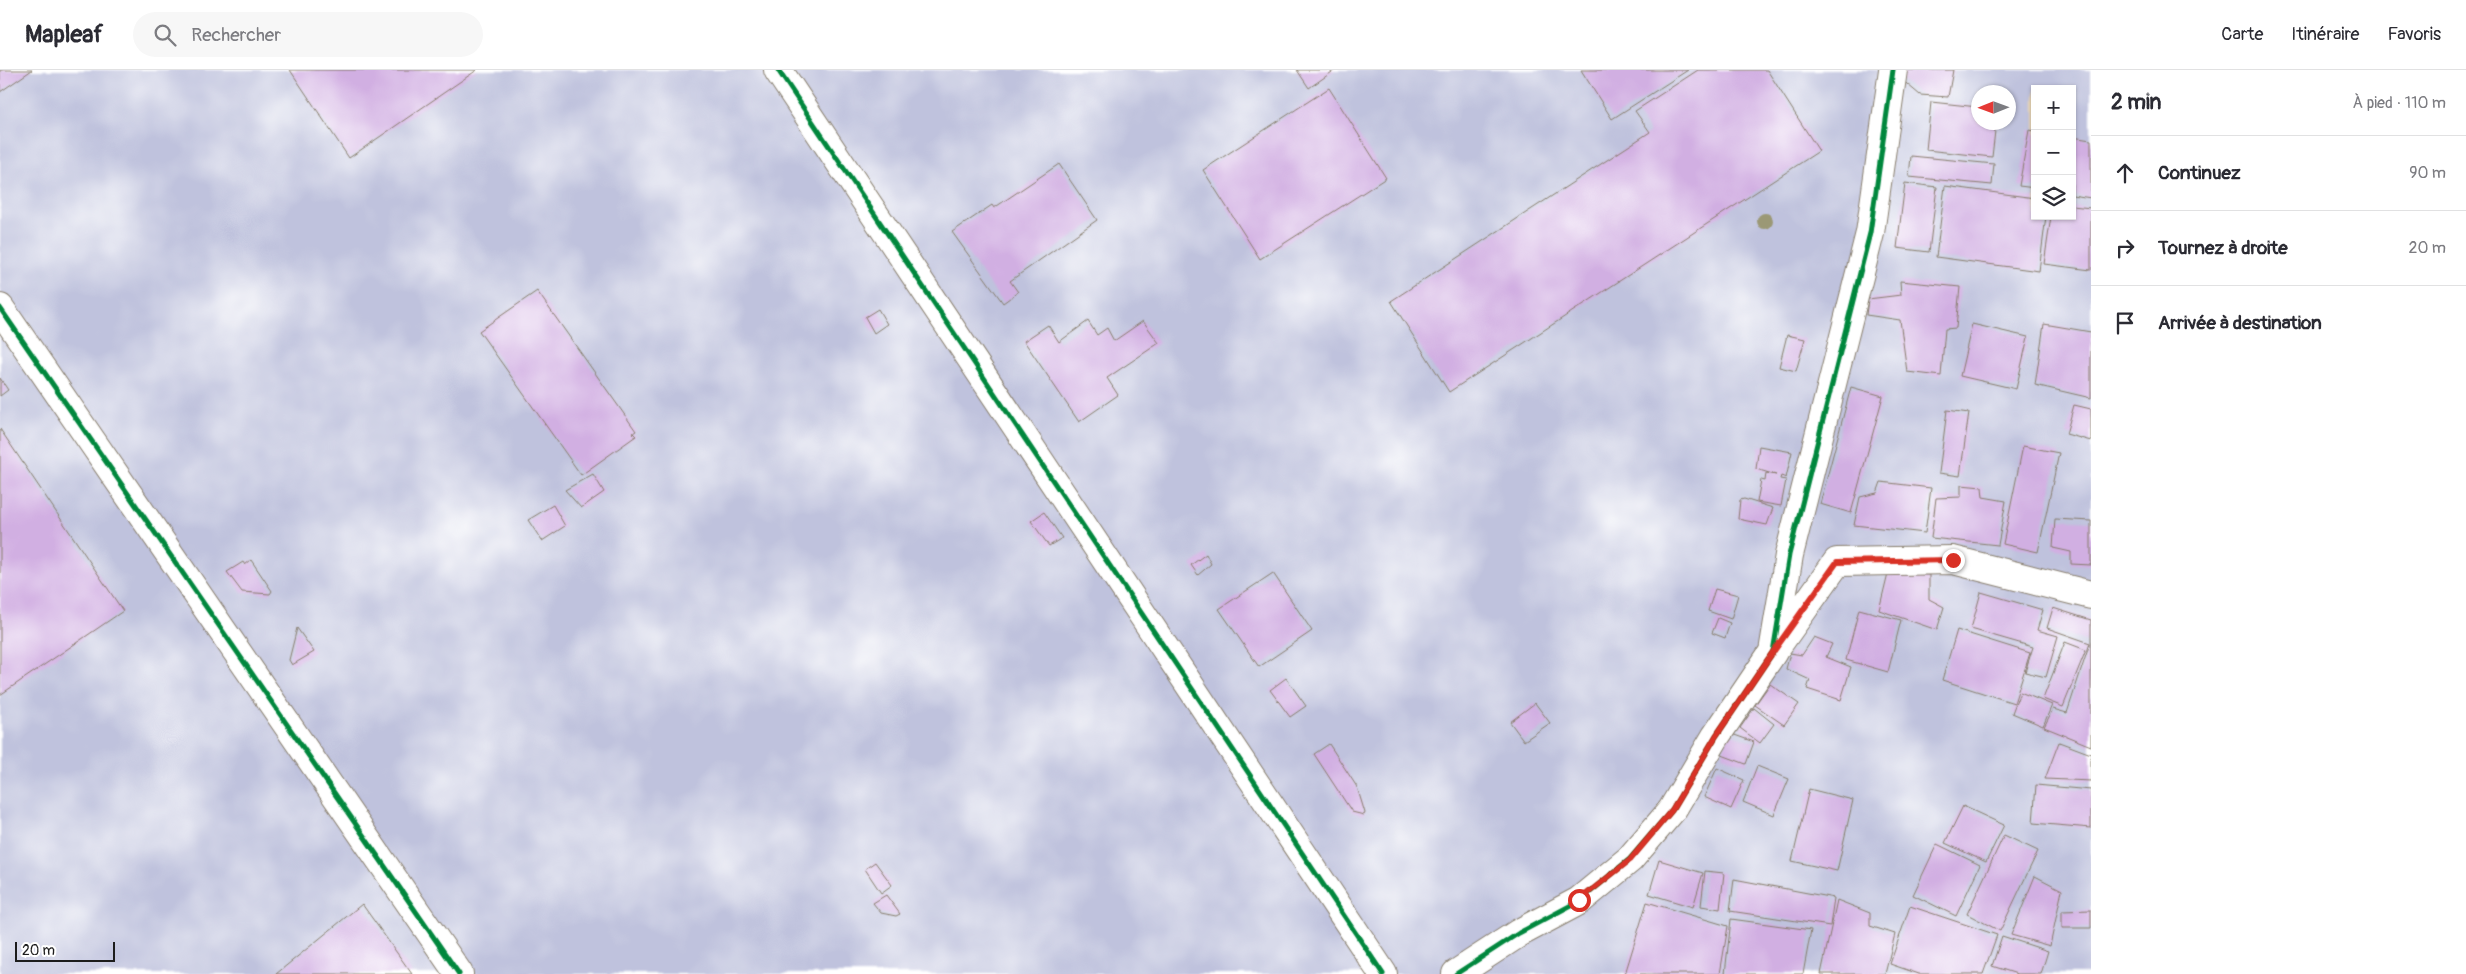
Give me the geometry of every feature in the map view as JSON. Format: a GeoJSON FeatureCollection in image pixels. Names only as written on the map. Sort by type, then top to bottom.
{"type":"FeatureCollection","features":[{"type":"Feature","properties":{"kind":"street"},"geometry":{"type":"LineString","coordinates":[[778,70],[1382,974]]}},
{"type":"Feature","properties":{"kind":"street"},"geometry":{"type":"LineString","coordinates":[[1773,652],[1789,555],[1870,233],[1893,70]]}},
{"type":"Feature","properties":{"kind":"street"},"geometry":{"type":"LineString","coordinates":[[0,308],[459,974]]}},
{"type":"Feature","properties":{"kind":"street"},"geometry":{"type":"LineString","coordinates":[[1456,974],[1519,933],[1579,900],[1630,860],[1672,810],[1716,736],[1837,562],[1953,560],[2091,595]]}},
{"type":"Feature","properties":{"kind":"shaded area"},"geometry":{"type":"Polygon","coordinates":[[[0,70],[2091,70],[2091,974],[0,974],[0,70]]]}},
{"type":"Feature","properties":{"kind":"building"},"geometry":{"type":"Polygon","coordinates":[[[0,70],[32,70],[0,92],[0,70]]]}},
{"type":"Feature","properties":{"kind":"building"},"geometry":{"type":"Polygon","coordinates":[[[290,70],[477,70],[349,158],[290,70]]]}},
{"type":"Feature","properties":{"kind":"building"},"geometry":{"type":"Polygon","coordinates":[[[1297,70],[1335,70],[1309,88],[1297,70]]]}},
{"type":"Feature","properties":{"kind":"building"},"geometry":{"type":"Polygon","coordinates":[[[1581,70],[1688,70],[1612,119],[1581,70]]]}},
{"type":"Feature","properties":{"kind":"building"},"geometry":{"type":"Polygon","coordinates":[[[1698,70],[1767,70],[1819,151],[1449,392],[1391,301],[1650,132],[1635,111],[1698,70]]]}},
{"type":"Feature","properties":{"kind":"building"},"geometry":{"type":"Polygon","coordinates":[[[1900,70],[1953,70],[1948,97],[1920,95],[1901,79],[1900,70]]]}},
{"type":"Feature","properties":{"kind":"building"},"geometry":{"type":"Polygon","coordinates":[[[1329,88],[1386,178],[1260,259],[1203,170],[1329,88]]]}},
{"type":"Feature","properties":{"kind":"building"},"geometry":{"type":"Polygon","coordinates":[[[1931,102],[1971,106],[1971,130],[1995,130],[1992,157],[1926,150],[1931,102]]]}},
{"type":"Feature","properties":{"kind":"building"},"geometry":{"type":"Polygon","coordinates":[[[2029,130],[2031,130],[2031,188],[2019,186],[2029,130]]]}},
{"type":"Feature","properties":{"kind":"building"},"geometry":{"type":"Polygon","coordinates":[[[2076,138],[2091,140],[2091,198],[2076,196],[2076,138]]]}},
{"type":"Feature","properties":{"kind":"building"},"geometry":{"type":"Polygon","coordinates":[[[1911,156],[1994,164],[1992,185],[1909,177],[1911,156]]]}},
{"type":"Feature","properties":{"kind":"building"},"geometry":{"type":"Polygon","coordinates":[[[1059,164],[1097,220],[1010,281],[1018,292],[1003,303],[952,232],[992,205],[994,208],[1059,164]]]}},
{"type":"Feature","properties":{"kind":"building"},"geometry":{"type":"Polygon","coordinates":[[[1905,183],[1937,187],[1929,252],[1897,248],[1905,183]]]}},
{"type":"Feature","properties":{"kind":"building"},"geometry":{"type":"Polygon","coordinates":[[[1945,186],[2031,197],[2031,220],[2045,220],[2039,271],[1936,257],[1945,186]]]}},
{"type":"Feature","properties":{"kind":"building"},"geometry":{"type":"Polygon","coordinates":[[[2076,206],[2091,208],[2091,270],[2044,264],[2050,220],[2076,220],[2076,206]]]}},
{"type":"Feature","properties":{"kind":"building"},"geometry":{"type":"Polygon","coordinates":[[[1900,281],[1960,287],[1956,328],[1945,329],[1941,376],[1907,372],[1900,320],[1866,315],[1868,299],[1901,295],[1900,281]]]}},
{"type":"Feature","properties":{"kind":"building"},"geometry":{"type":"Polygon","coordinates":[[[537,291],[636,431],[633,433],[636,436],[581,475],[479,331],[537,291]]]}},
{"type":"Feature","properties":{"kind":"building"},"geometry":{"type":"Polygon","coordinates":[[[878,309],[887,324],[874,333],[865,317],[878,309]]]}},
{"type":"Feature","properties":{"kind":"building"},"geometry":{"type":"Polygon","coordinates":[[[1088,321],[1097,335],[1107,328],[1114,341],[1143,321],[1159,343],[1107,378],[1118,395],[1079,422],[1024,341],[1048,325],[1059,342],[1088,321]]]}},
{"type":"Feature","properties":{"kind":"building"},"geometry":{"type":"Polygon","coordinates":[[[1972,324],[2028,337],[2016,389],[1960,376],[1972,324]]]}},
{"type":"Feature","properties":{"kind":"building"},"geometry":{"type":"Polygon","coordinates":[[[2044,324],[2091,332],[2091,398],[2035,385],[2044,324]]]}},
{"type":"Feature","properties":{"kind":"building"},"geometry":{"type":"Polygon","coordinates":[[[1787,335],[1805,339],[1796,371],[1779,367],[1787,335]]]}},
{"type":"Feature","properties":{"kind":"building"},"geometry":{"type":"Polygon","coordinates":[[[0,378],[8,390],[0,396],[0,378]]]}},
{"type":"Feature","properties":{"kind":"building"},"geometry":{"type":"Polygon","coordinates":[[[1851,387],[1883,396],[1851,513],[1820,504],[1851,387]]]}},
{"type":"Feature","properties":{"kind":"building"},"geometry":{"type":"Polygon","coordinates":[[[2074,405],[2091,409],[2091,441],[2066,434],[2074,405]]]}},
{"type":"Feature","properties":{"kind":"building"},"geometry":{"type":"Polygon","coordinates":[[[1947,410],[1969,413],[1960,476],[1939,473],[1947,410]]]}},
{"type":"Feature","properties":{"kind":"building"},"geometry":{"type":"Polygon","coordinates":[[[0,429],[123,611],[0,695],[0,429]]]}},
{"type":"Feature","properties":{"kind":"building"},"geometry":{"type":"Polygon","coordinates":[[[1759,446],[1792,452],[1786,478],[1781,476],[1780,479],[1786,480],[1781,506],[1757,502],[1761,480],[1765,481],[1766,473],[1776,475],[1756,469],[1759,446]]]}},
{"type":"Feature","properties":{"kind":"building"},"geometry":{"type":"Polygon","coordinates":[[[2023,446],[2059,453],[2038,552],[2003,544],[2023,446]]]}},
{"type":"Feature","properties":{"kind":"building"},"geometry":{"type":"Polygon","coordinates":[[[593,474],[604,492],[581,508],[565,490],[593,474]]]}},
{"type":"Feature","properties":{"kind":"building"},"geometry":{"type":"Polygon","coordinates":[[[1881,482],[1931,488],[1925,533],[1854,525],[1860,497],[1877,493],[1881,482]]]}},
{"type":"Feature","properties":{"kind":"building"},"geometry":{"type":"Polygon","coordinates":[[[1961,485],[1982,487],[1983,497],[2006,501],[1998,545],[1931,538],[1936,498],[1961,497],[1961,485]]]}},
{"type":"Feature","properties":{"kind":"building"},"geometry":{"type":"Polygon","coordinates":[[[1744,499],[1773,508],[1767,525],[1738,519],[1740,500],[1744,499]]]}},
{"type":"Feature","properties":{"kind":"building"},"geometry":{"type":"Polygon","coordinates":[[[553,505],[565,526],[542,541],[528,520],[553,505]]]}},
{"type":"Feature","properties":{"kind":"building"},"geometry":{"type":"Polygon","coordinates":[[[1044,512],[1062,538],[1049,546],[1031,521],[1044,512]]]}},
{"type":"Feature","properties":{"kind":"building"},"geometry":{"type":"Polygon","coordinates":[[[2055,519],[2091,521],[2091,565],[2071,564],[2071,552],[2053,548],[2055,519]]]}},
{"type":"Feature","properties":{"kind":"building"},"geometry":{"type":"Polygon","coordinates":[[[1206,554],[1211,564],[1198,575],[1191,565],[1206,554]]]}},
{"type":"Feature","properties":{"kind":"building"},"geometry":{"type":"Polygon","coordinates":[[[251,560],[272,591],[270,594],[242,592],[227,572],[243,562],[245,565],[251,560]]]}},
{"type":"Feature","properties":{"kind":"building"},"geometry":{"type":"Polygon","coordinates":[[[1273,573],[1312,631],[1259,667],[1219,609],[1273,573]]]}},
{"type":"Feature","properties":{"kind":"building"},"geometry":{"type":"Polygon","coordinates":[[[1888,573],[1929,575],[1929,599],[1944,607],[1937,630],[1879,610],[1888,573]]]}},
{"type":"Feature","properties":{"kind":"building"},"geometry":{"type":"Polygon","coordinates":[[[1715,589],[1738,595],[1731,619],[1708,611],[1715,589]]]}},
{"type":"Feature","properties":{"kind":"building"},"geometry":{"type":"Polygon","coordinates":[[[1981,592],[2043,610],[2037,630],[2058,636],[2046,677],[2025,672],[2033,647],[1971,629],[1981,592]]]}},
{"type":"Feature","properties":{"kind":"building"},"geometry":{"type":"Polygon","coordinates":[[[2053,608],[2091,620],[2091,746],[2044,727],[2053,709],[2067,713],[2090,643],[2047,628],[2053,608]]]}},
{"type":"Feature","properties":{"kind":"building"},"geometry":{"type":"Polygon","coordinates":[[[1859,609],[1901,620],[1888,672],[1846,660],[1859,609]]]}},
{"type":"Feature","properties":{"kind":"building"},"geometry":{"type":"Polygon","coordinates":[[[1718,618],[1730,623],[1725,638],[1712,633],[1718,618]]]}},
{"type":"Feature","properties":{"kind":"building"},"geometry":{"type":"Polygon","coordinates":[[[297,628],[314,652],[292,665],[289,660],[297,628]]]}},
{"type":"Feature","properties":{"kind":"building"},"geometry":{"type":"Polygon","coordinates":[[[1957,630],[2030,653],[2014,703],[1942,680],[1957,630]]]}},
{"type":"Feature","properties":{"kind":"building"},"geometry":{"type":"Polygon","coordinates":[[[1814,637],[1832,644],[1826,657],[1851,667],[1841,700],[1807,689],[1810,680],[1786,669],[1790,653],[1802,655],[1814,637]]]}},
{"type":"Feature","properties":{"kind":"building"},"geometry":{"type":"Polygon","coordinates":[[[2065,642],[2086,650],[2063,707],[2043,699],[2065,642]]]}},
{"type":"Feature","properties":{"kind":"building"},"geometry":{"type":"Polygon","coordinates":[[[1286,678],[1306,706],[1290,717],[1270,690],[1286,678]]]}},
{"type":"Feature","properties":{"kind":"building"},"geometry":{"type":"Polygon","coordinates":[[[1770,684],[1799,704],[1784,725],[1755,705],[1770,684]]]}},
{"type":"Feature","properties":{"kind":"building"},"geometry":{"type":"Polygon","coordinates":[[[2020,692],[2052,705],[2043,726],[2012,713],[2020,692]]]}},
{"type":"Feature","properties":{"kind":"building"},"geometry":{"type":"Polygon","coordinates":[[[1535,703],[1550,723],[1524,741],[1510,722],[1535,703]]]}},
{"type":"Feature","properties":{"kind":"building"},"geometry":{"type":"Polygon","coordinates":[[[1754,708],[1774,724],[1760,743],[1740,728],[1754,708]]]}},
{"type":"Feature","properties":{"kind":"building"},"geometry":{"type":"Polygon","coordinates":[[[1729,733],[1754,742],[1746,764],[1722,755],[1729,733]]]}},
{"type":"Feature","properties":{"kind":"building"},"geometry":{"type":"Polygon","coordinates":[[[2059,742],[2091,754],[2091,781],[2045,779],[2059,742]]]}},
{"type":"Feature","properties":{"kind":"building"},"geometry":{"type":"Polygon","coordinates":[[[1329,744],[1357,787],[1364,815],[1352,812],[1314,754],[1329,744]]]}},
{"type":"Feature","properties":{"kind":"building"},"geometry":{"type":"Polygon","coordinates":[[[1757,766],[1789,779],[1774,815],[1743,802],[1757,766]]]}},
{"type":"Feature","properties":{"kind":"building"},"geometry":{"type":"Polygon","coordinates":[[[1717,768],[1744,780],[1731,809],[1704,797],[1717,768]]]}},
{"type":"Feature","properties":{"kind":"building"},"geometry":{"type":"Polygon","coordinates":[[[2036,785],[2091,790],[2091,828],[2033,823],[2036,785]]]}},
{"type":"Feature","properties":{"kind":"building"},"geometry":{"type":"Polygon","coordinates":[[[1809,789],[1853,800],[1837,871],[1792,861],[1809,789]]]}},
{"type":"Feature","properties":{"kind":"building"},"geometry":{"type":"Polygon","coordinates":[[[1963,806],[2004,825],[1986,862],[1945,843],[1963,806]]]}},
{"type":"Feature","properties":{"kind":"building"},"geometry":{"type":"Polygon","coordinates":[[[2004,835],[2038,851],[2000,931],[1967,914],[2004,835]]]}},
{"type":"Feature","properties":{"kind":"building"},"geometry":{"type":"Polygon","coordinates":[[[1937,844],[1980,865],[1956,916],[1913,895],[1937,844]]]}},
{"type":"Feature","properties":{"kind":"building"},"geometry":{"type":"Polygon","coordinates":[[[1659,860],[1703,873],[1693,907],[1649,894],[1659,860]]]}},
{"type":"Feature","properties":{"kind":"building"},"geometry":{"type":"Polygon","coordinates":[[[875,862],[892,885],[881,893],[865,869],[875,862]]]}},
{"type":"Feature","properties":{"kind":"building"},"geometry":{"type":"Polygon","coordinates":[[[1705,871],[1724,873],[1720,909],[1701,906],[1705,871]]]}},
{"type":"Feature","properties":{"kind":"building"},"geometry":{"type":"Polygon","coordinates":[[[2035,876],[2062,890],[2050,946],[2011,935],[2035,876]]]}},
{"type":"Feature","properties":{"kind":"building"},"geometry":{"type":"Polygon","coordinates":[[[1734,879],[1834,898],[1830,926],[1730,911],[1734,879]]]}},
{"type":"Feature","properties":{"kind":"building"},"geometry":{"type":"Polygon","coordinates":[[[886,895],[900,914],[896,916],[881,913],[873,903],[886,895]]]}},
{"type":"Feature","properties":{"kind":"building"},"geometry":{"type":"Polygon","coordinates":[[[1837,900],[1870,913],[1870,926],[1895,934],[1885,974],[1821,974],[1837,900]]]}},
{"type":"Feature","properties":{"kind":"building"},"geometry":{"type":"Polygon","coordinates":[[[1647,902],[1728,926],[1720,974],[1625,974],[1647,902]]]}},
{"type":"Feature","properties":{"kind":"building"},"geometry":{"type":"Polygon","coordinates":[[[362,904],[412,974],[276,974],[362,904]]]}},
{"type":"Feature","properties":{"kind":"building"},"geometry":{"type":"Polygon","coordinates":[[[1910,906],[1997,935],[1983,974],[1919,974],[1890,964],[1910,906]]]}},
{"type":"Feature","properties":{"kind":"building"},"geometry":{"type":"Polygon","coordinates":[[[2091,910],[2091,928],[2062,928],[2062,911],[2091,910]]]}},
{"type":"Feature","properties":{"kind":"building"},"geometry":{"type":"Polygon","coordinates":[[[1731,919],[1811,930],[1803,974],[1725,974],[1731,919]]]}},
{"type":"Feature","properties":{"kind":"building"},"geometry":{"type":"Polygon","coordinates":[[[2002,936],[2048,951],[2041,974],[2017,974],[1992,966],[2002,936]]]}},
{"type":"Feature","properties":{"kind":"cycle path"},"geometry":{"type":"LineString","coordinates":[[778,70],[1383,974]]}},
{"type":"Feature","properties":{"kind":"cycle path"},"geometry":{"type":"LineString","coordinates":[[1456,974],[1519,933],[1579,901],[1630,859],[1672,810],[1716,736],[1773,652],[1789,555],[1870,233],[1893,70]]}},
{"type":"Feature","properties":{"kind":"cycle path"},"geometry":{"type":"LineString","coordinates":[[0,308],[459,974]]}},
{"type":"Feature","properties":{"kind":"route"},"geometry":{"type":"LineString","coordinates":[[1579,900],[1630,860],[1672,810],[1716,736],[1837,562],[1953,560]]}}]}
